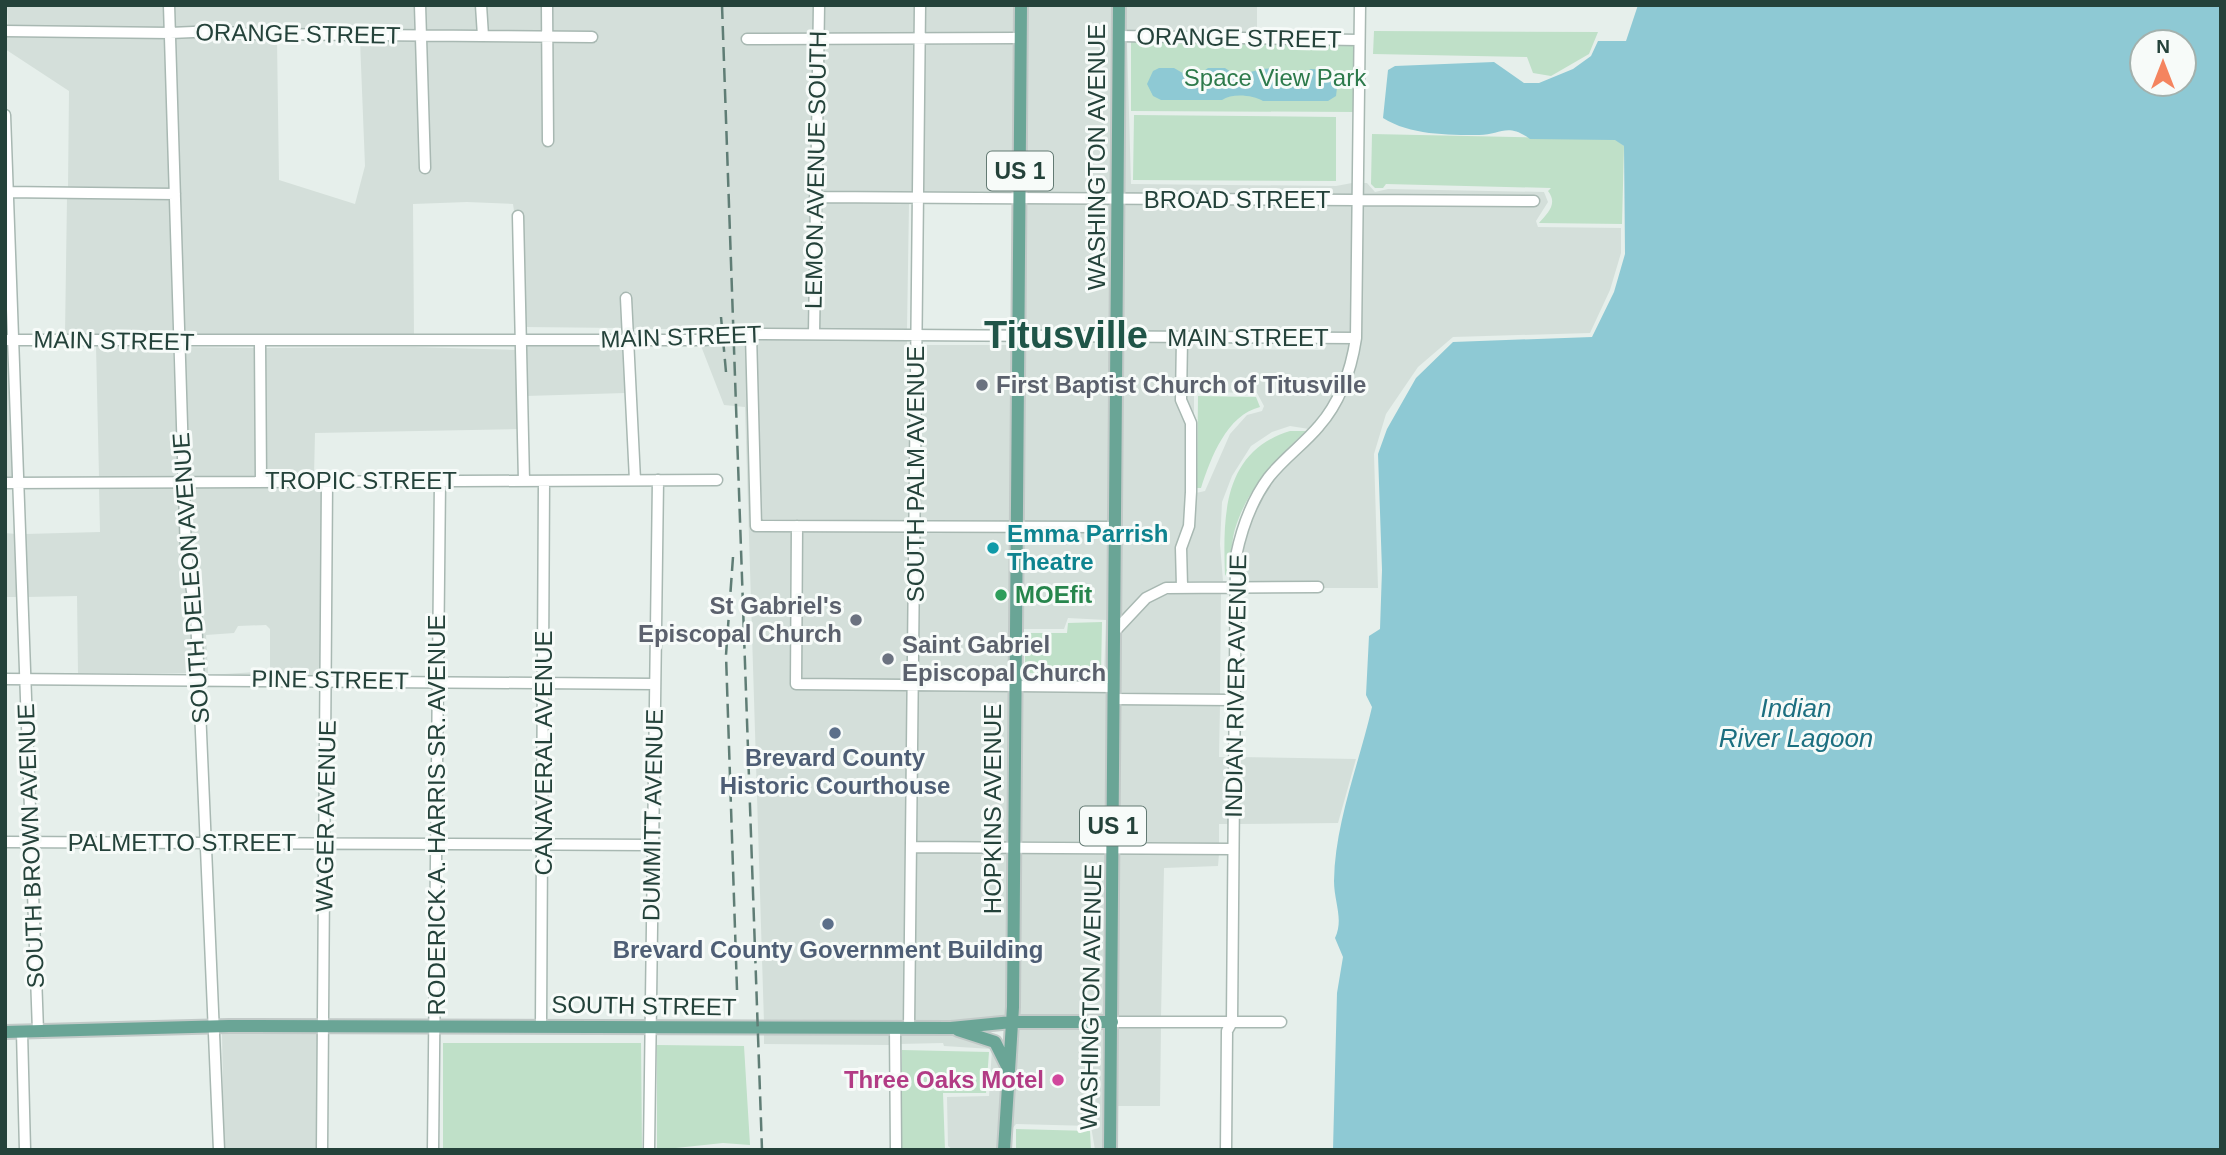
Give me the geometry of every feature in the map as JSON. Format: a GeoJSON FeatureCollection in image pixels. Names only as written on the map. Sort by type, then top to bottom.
{"type":"FeatureCollection","features":[{"type":"Feature","properties":{"kind":"main road","name":"HOPKINS AVENUE"},"geometry":{"type":"LineString","coordinates":[[1004,1150],[1012,1022],[1021,5]]}},
{"type":"Feature","properties":{"kind":"main road","name":"WASHINGTON AVENUE"},"geometry":{"type":"LineString","coordinates":[[1110,1150],[1119,5]]}},
{"type":"Feature","properties":{"kind":"main road","name":"SOUTH STREET"},"geometry":{"type":"LineString","coordinates":[[5,1032],[215,1026],[951,1028],[1012,1022],[1112,1022]]}},
{"type":"Feature","properties":{"kind":"main road"},"geometry":{"type":"LineString","coordinates":[[951,1028],[995,1042],[1009,1071]]}},
{"type":"Feature","properties":{"kind":"street","name":"SOUTH DELEON AVENUE"},"geometry":{"type":"LineString","coordinates":[[169,5],[186,554],[196,616],[200,678],[219,1150]]}},
{"type":"Feature","properties":{"kind":"street"},"geometry":{"type":"LineString","coordinates":[[420,5],[425,168]]}},
{"type":"Feature","properties":{"kind":"street"},"geometry":{"type":"LineString","coordinates":[[481,5],[483,36]]}},
{"type":"Feature","properties":{"kind":"street"},"geometry":{"type":"LineString","coordinates":[[547,5],[548,141]]}},
{"type":"Feature","properties":{"kind":"street","name":"LEMON AVENUE SOUTH"},"geometry":{"type":"LineString","coordinates":[[814,334],[819,5]]}},
{"type":"Feature","properties":{"kind":"street","name":"SOUTH PALM AVENUE"},"geometry":{"type":"LineString","coordinates":[[909,1027],[920,5]]}},
{"type":"Feature","properties":{"kind":"street","name":"INDIAN RIVER AVENUE"},"geometry":{"type":"LineString","coordinates":[[1226,1150],[1227,1031],[1232,1021],[1233,586],[1243,526],[1253,501],[1270,476],[1320,425],[1341,395],[1351,369],[1356,338],[1360,5]]}},
{"type":"Feature","properties":{"kind":"street","name":"ORANGE STREET"},"geometry":{"type":"LineString","coordinates":[[5,31],[217,31],[247,34],[592,37]]}},
{"type":"Feature","properties":{"kind":"street","name":"ORANGE STREET"},"geometry":{"type":"LineString","coordinates":[[1119,36],[1359,40]]}},
{"type":"Feature","properties":{"kind":"street"},"geometry":{"type":"LineString","coordinates":[[747,39],[1021,38]]}},
{"type":"Feature","properties":{"kind":"street","name":"SOUTH BROWN AVENUE"},"geometry":{"type":"LineString","coordinates":[[5,115],[10,340],[19,483],[38,1031]]}},
{"type":"Feature","properties":{"kind":"street"},"geometry":{"type":"LineString","coordinates":[[7,192],[175,194]]}},
{"type":"Feature","properties":{"kind":"street","name":"BROAD STREET"},"geometry":{"type":"LineString","coordinates":[[815,197],[1534,201]]}},
{"type":"Feature","properties":{"kind":"street"},"geometry":{"type":"LineString","coordinates":[[518,216],[524,481]]}},
{"type":"Feature","properties":{"kind":"street"},"geometry":{"type":"LineString","coordinates":[[626,298],[635,480]]}},
{"type":"Feature","properties":{"kind":"street"},"geometry":{"type":"LineString","coordinates":[[751,334],[756,526],[1116,527]]}},
{"type":"Feature","properties":{"kind":"street","name":"MAIN STREET"},"geometry":{"type":"LineString","coordinates":[[10,340],[705,340],[751,334],[1356,338]]}},
{"type":"Feature","properties":{"kind":"street"},"geometry":{"type":"LineString","coordinates":[[1182,338],[1181,400],[1191,424],[1189,526],[1181,548],[1182,586]]}},
{"type":"Feature","properties":{"kind":"street"},"geometry":{"type":"LineString","coordinates":[[260,342],[261,482]]}},
{"type":"Feature","properties":{"kind":"street","name":"DUMMITT AVENUE"},"geometry":{"type":"LineString","coordinates":[[649,1150],[658,480]]}},
{"type":"Feature","properties":{"kind":"street","name":"TROPIC STREET"},"geometry":{"type":"LineString","coordinates":[[5,483],[717,480]]}},
{"type":"Feature","properties":{"kind":"street","name":"RODERICK A. HARRIS SR. AVENUE"},"geometry":{"type":"LineString","coordinates":[[433,1150],[440,481]]}},
{"type":"Feature","properties":{"kind":"street","name":"CANAVERAL AVENUE"},"geometry":{"type":"LineString","coordinates":[[541,1026],[544,481]]}},
{"type":"Feature","properties":{"kind":"street","name":"WAGER AVENUE"},"geometry":{"type":"LineString","coordinates":[[322,1150],[328,680],[327,482]]}},
{"type":"Feature","properties":{"kind":"street"},"geometry":{"type":"LineString","coordinates":[[797,526],[796,684],[1015,686],[1233,700]]}},
{"type":"Feature","properties":{"kind":"street"},"geometry":{"type":"LineString","coordinates":[[1115,631],[1152,594],[1182,586],[1318,587]]}},
{"type":"Feature","properties":{"kind":"street","name":"PINE STREET"},"geometry":{"type":"LineString","coordinates":[[5,679],[200,678],[655,684]]}},
{"type":"Feature","properties":{"kind":"street","name":"PALMETTO STREET"},"geometry":{"type":"LineString","coordinates":[[5,842],[652,845]]}},
{"type":"Feature","properties":{"kind":"street"},"geometry":{"type":"LineString","coordinates":[[912,847],[1232,849]]}},
{"type":"Feature","properties":{"kind":"street","name":"SOUTH STREET"},"geometry":{"type":"LineString","coordinates":[[1112,1022],[1281,1022]]}},
{"type":"Feature","properties":{"kind":"street"},"geometry":{"type":"LineString","coordinates":[[895,1027],[896,1150]]}},
{"type":"Feature","properties":{"kind":"street"},"geometry":{"type":"LineString","coordinates":[[22,1032],[25,1150]]}},
{"type":"Feature","properties":{"kind":"shaded area"},"geometry":{"type":"Polygon","coordinates":[[[7,5],[164,5],[165,28],[8,26],[7,5]]]}},
{"type":"Feature","properties":{"kind":"shaded area"},"geometry":{"type":"Polygon","coordinates":[[[173,5],[415,5],[416,30],[247,29],[217,25],[174,28],[173,5]]]}},
{"type":"Feature","properties":{"kind":"shaded area"},"geometry":{"type":"Polygon","coordinates":[[[424,5],[477,5],[478,31],[425,30],[424,5]]]}},
{"type":"Feature","properties":{"kind":"shaded area"},"geometry":{"type":"Polygon","coordinates":[[[486,5],[542,5],[543,32],[487,31],[486,5]]]}},
{"type":"Feature","properties":{"kind":"shaded area"},"geometry":{"type":"Polygon","coordinates":[[[552,5],[814,5],[815,34],[742,34],[742,44],[815,45],[809,329],[747,329],[697,335],[695,329],[632,329],[630,292],[621,293],[622,328],[525,327],[523,211],[514,211],[513,204],[467,202],[413,204],[414,336],[182,337],[175,39],[217,36],[277,40],[279,180],[355,204],[365,166],[360,40],[416,41],[420,173],[429,173],[426,41],[543,43],[544,146],[553,146],[553,43],[596,43],[596,33],[552,32],[552,5]]]}},
{"type":"Feature","properties":{"kind":"shaded area"},"geometry":{"type":"Polygon","coordinates":[[[824,5],[915,5],[915,34],[824,34],[824,5]]]}},
{"type":"Feature","properties":{"kind":"shaded area"},"geometry":{"type":"Polygon","coordinates":[[[924,5],[1017,5],[1016,33],[924,34],[924,5]]]}},
{"type":"Feature","properties":{"kind":"shaded area"},"geometry":{"type":"Polygon","coordinates":[[[1026,5],[1115,5],[1114,194],[1024,194],[1026,5]]]}},
{"type":"Feature","properties":{"kind":"shaded area"},"geometry":{"type":"Polygon","coordinates":[[[1124,5],[1257,5],[1257,33],[1124,31],[1124,5]]]}},
{"type":"Feature","properties":{"kind":"shaded area"},"geometry":{"type":"Polygon","coordinates":[[[5,37],[165,39],[170,188],[68,187],[69,91],[5,49],[5,37]]]}},
{"type":"Feature","properties":{"kind":"shaded area"},"geometry":{"type":"Polygon","coordinates":[[[1124,42],[1127,42],[1131,184],[1336,186],[1352,183],[1352,195],[1123,194],[1124,42]]]}},
{"type":"Feature","properties":{"kind":"shaded area"},"geometry":{"type":"Polygon","coordinates":[[[1016,44],[1015,194],[923,193],[924,45],[1016,44]]]}},
{"type":"Feature","properties":{"kind":"shaded area"},"geometry":{"type":"Polygon","coordinates":[[[824,45],[915,45],[913,193],[820,192],[824,45]]]}},
{"type":"Feature","properties":{"kind":"shaded area"},"geometry":{"type":"Polygon","coordinates":[[[1361,183],[1367,183],[1375,192],[1388,189],[1544,192],[1548,202],[1536,221],[1538,227],[1621,228],[1621,253],[1610,290],[1590,333],[1453,337],[1418,367],[1386,414],[1374,454],[1378,588],[1323,588],[1323,582],[1238,581],[1247,528],[1257,504],[1273,479],[1324,429],[1345,398],[1355,371],[1362,334],[1361,205],[1538,206],[1538,196],[1361,195],[1361,183]]]}},
{"type":"Feature","properties":{"kind":"shaded area"},"geometry":{"type":"Polygon","coordinates":[[[67,198],[170,199],[173,337],[65,335],[67,198]]]}},
{"type":"Feature","properties":{"kind":"shaded area"},"geometry":{"type":"Polygon","coordinates":[[[820,203],[909,204],[907,330],[818,329],[820,203]]]}},
{"type":"Feature","properties":{"kind":"shaded area"},"geometry":{"type":"Polygon","coordinates":[[[1024,204],[1114,204],[1113,331],[1023,331],[1024,204]]]}},
{"type":"Feature","properties":{"kind":"shaded area"},"geometry":{"type":"Polygon","coordinates":[[[1123,204],[1352,205],[1352,333],[1122,331],[1123,204]]]}},
{"type":"Feature","properties":{"kind":"shaded area"},"geometry":{"type":"Polygon","coordinates":[[[756,339],[907,340],[907,345],[912,345],[911,520],[761,521],[756,339]]]}},
{"type":"Feature","properties":{"kind":"shaded area"},"geometry":{"type":"Polygon","coordinates":[[[747,340],[752,530],[792,531],[792,689],[909,691],[905,1022],[764,1023],[745,407],[724,405],[701,346],[747,340]]]}},
{"type":"Feature","properties":{"kind":"shaded area"},"geometry":{"type":"Polygon","coordinates":[[[1023,341],[1113,342],[1111,522],[1021,522],[1023,341]]]}},
{"type":"Feature","properties":{"kind":"shaded area"},"geometry":{"type":"Polygon","coordinates":[[[1122,342],[1177,343],[1177,402],[1186,425],[1186,492],[1184,525],[1177,548],[1177,582],[1150,589],[1119,619],[1122,342]]]}},
{"type":"Feature","properties":{"kind":"shaded area"},"geometry":{"type":"Polygon","coordinates":[[[1186,343],[1194,343],[1198,349],[1324,350],[1328,343],[1351,343],[1337,392],[1317,422],[1309,429],[1290,426],[1272,432],[1251,446],[1232,476],[1222,502],[1220,544],[1223,581],[1186,581],[1186,549],[1196,493],[1205,491],[1230,434],[1247,415],[1262,411],[1264,406],[1257,393],[1197,392],[1194,396],[1194,419],[1186,399],[1186,343]]]}},
{"type":"Feature","properties":{"kind":"shaded area"},"geometry":{"type":"Polygon","coordinates":[[[5,345],[11,345],[14,478],[5,478],[5,345]]]}},
{"type":"Feature","properties":{"kind":"shaded area"},"geometry":{"type":"Polygon","coordinates":[[[921,345],[1014,345],[1012,521],[920,520],[921,345]]]}},
{"type":"Feature","properties":{"kind":"shaded area"},"geometry":{"type":"Polygon","coordinates":[[[96,346],[173,347],[178,477],[99,477],[96,346]]]}},
{"type":"Feature","properties":{"kind":"shaded area"},"geometry":{"type":"Polygon","coordinates":[[[525,346],[623,346],[625,393],[526,396],[525,346]]]}},
{"type":"Feature","properties":{"kind":"shaded area"},"geometry":{"type":"Polygon","coordinates":[[[182,347],[255,348],[256,477],[187,477],[182,347]]]}},
{"type":"Feature","properties":{"kind":"shaded area"},"geometry":{"type":"Polygon","coordinates":[[[414,347],[516,350],[518,429],[315,433],[314,476],[265,477],[265,348],[414,347]]]}},
{"type":"Feature","properties":{"kind":"shaded area"},"geometry":{"type":"Polygon","coordinates":[[[178,487],[181,555],[192,616],[195,673],[78,673],[77,596],[27,597],[25,534],[100,532],[99,488],[178,487]]]}},
{"type":"Feature","properties":{"kind":"shaded area"},"geometry":{"type":"Polygon","coordinates":[[[187,487],[323,487],[323,675],[225,674],[270,671],[270,629],[266,625],[238,626],[234,633],[206,635],[208,673],[204,673],[201,615],[190,554],[187,487]]]}},
{"type":"Feature","properties":{"kind":"shaded area"},"geometry":{"type":"Polygon","coordinates":[[[801,531],[911,531],[909,680],[801,679],[801,531]]]}},
{"type":"Feature","properties":{"kind":"shaded area"},"geometry":{"type":"Polygon","coordinates":[[[920,531],[1012,532],[1010,681],[918,680],[920,531]]]}},
{"type":"Feature","properties":{"kind":"shaded area"},"geometry":{"type":"Polygon","coordinates":[[[1021,532],[1111,533],[1110,682],[1020,681],[1021,532]],[[1068,618],[1064,629],[1022,629],[1023,677],[1104,677],[1106,620],[1068,618]]]}},
{"type":"Feature","properties":{"kind":"shaded area"},"geometry":{"type":"Polygon","coordinates":[[[5,533],[16,534],[18,597],[5,597],[5,533]]]}},
{"type":"Feature","properties":{"kind":"shaded area"},"geometry":{"type":"Polygon","coordinates":[[[1182,591],[1221,591],[1220,695],[1119,694],[1119,633],[1154,598],[1182,591]]]}},
{"type":"Feature","properties":{"kind":"shaded area"},"geometry":{"type":"Polygon","coordinates":[[[918,691],[1010,691],[1009,841],[917,841],[918,691]]]}},
{"type":"Feature","properties":{"kind":"shaded area"},"geometry":{"type":"Polygon","coordinates":[[[1019,691],[1110,692],[1108,842],[1018,841],[1019,691]]]}},
{"type":"Feature","properties":{"kind":"shaded area"},"geometry":{"type":"Polygon","coordinates":[[[1119,704],[1220,705],[1219,757],[1228,757],[1228,824],[1219,824],[1219,843],[1118,842],[1119,704]]]}},
{"type":"Feature","properties":{"kind":"shaded area"},"geometry":{"type":"Polygon","coordinates":[[[1237,757],[1356,759],[1338,823],[1237,824],[1237,757]]]}},
{"type":"Feature","properties":{"kind":"shaded area"},"geometry":{"type":"Polygon","coordinates":[[[1018,851],[1109,852],[1107,1017],[1017,1017],[1018,851]]]}},
{"type":"Feature","properties":{"kind":"shaded area"},"geometry":{"type":"Polygon","coordinates":[[[917,852],[1009,852],[1008,1017],[914,1022],[917,852]]]}},
{"type":"Feature","properties":{"kind":"shaded area"},"geometry":{"type":"Polygon","coordinates":[[[1118,852],[1219,854],[1218,866],[1164,868],[1161,1017],[1116,1017],[1118,852]]]}},
{"type":"Feature","properties":{"kind":"shaded area"},"geometry":{"type":"Polygon","coordinates":[[[1017,1027],[1107,1027],[1105,1150],[1095,1150],[1091,1126],[1016,1124],[1012,1129],[1012,1150],[1009,1150],[1017,1027]]]}},
{"type":"Feature","properties":{"kind":"shaded area"},"geometry":{"type":"Polygon","coordinates":[[[1116,1027],[1161,1027],[1160,1106],[1116,1106],[1116,1027]]]}},
{"type":"Feature","properties":{"kind":"shaded area"},"geometry":{"type":"Polygon","coordinates":[[[320,1031],[318,1150],[224,1150],[222,1032],[320,1031]]]}},
{"type":"Feature","properties":{"kind":"shaded area"},"geometry":{"type":"Polygon","coordinates":[[[764,1033],[890,1033],[890,1045],[764,1044],[764,1033]]]}},
{"type":"Feature","properties":{"kind":"shaded area"},"geometry":{"type":"Polygon","coordinates":[[[899,1033],[950,1033],[992,1046],[1005,1072],[1000,1150],[953,1150],[948,1146],[947,1097],[989,1096],[992,1049],[944,1046],[943,1043],[899,1044],[899,1033]]]}},
{"type":"Feature","properties":{"kind":"green space","name":"Space View Park"},"geometry":{"type":"Polygon","coordinates":[[[1374,31],[1598,32],[1589,54],[1551,76],[1533,73],[1527,57],[1373,54],[1374,31]]]}},
{"type":"Feature","properties":{"kind":"green space","name":"Space View Park"},"geometry":{"type":"Polygon","coordinates":[[[1131,42],[1355,46],[1355,112],[1131,111],[1131,42]]]}},
{"type":"Feature","properties":{"kind":"green space"},"geometry":{"type":"Polygon","coordinates":[[[1134,115],[1336,117],[1336,181],[1133,180],[1134,115]]]}},
{"type":"Feature","properties":{"kind":"green space","name":"Space View Park"},"geometry":{"type":"Polygon","coordinates":[[[1372,134],[1615,139],[1624,146],[1622,224],[1539,223],[1551,208],[1552,200],[1548,191],[1551,188],[1386,184],[1383,188],[1375,188],[1371,184],[1372,134]]]}},
{"type":"Feature","properties":{"kind":"green space"},"geometry":{"type":"Polygon","coordinates":[[[1198,396],[1256,397],[1260,407],[1248,412],[1229,428],[1215,451],[1201,488],[1197,488],[1198,396]]]}},
{"type":"Feature","properties":{"kind":"green space"},"geometry":{"type":"Polygon","coordinates":[[[1290,431],[1306,431],[1273,464],[1247,500],[1235,529],[1225,576],[1227,510],[1231,489],[1239,471],[1251,454],[1268,441],[1290,431]]]}},
{"type":"Feature","properties":{"kind":"green space"},"geometry":{"type":"Polygon","coordinates":[[[1102,622],[1101,674],[1025,673],[1025,633],[1067,633],[1068,623],[1102,622]]]}},
{"type":"Feature","properties":{"kind":"green space"},"geometry":{"type":"Polygon","coordinates":[[[443,1043],[641,1043],[642,1150],[443,1150],[443,1043]]]}},
{"type":"Feature","properties":{"kind":"green space"},"geometry":{"type":"Polygon","coordinates":[[[657,1045],[744,1046],[750,1145],[723,1143],[657,1150],[657,1045]]]}},
{"type":"Feature","properties":{"kind":"green space"},"geometry":{"type":"Polygon","coordinates":[[[902,1050],[989,1052],[986,1093],[943,1093],[945,1150],[902,1150],[902,1050]]]}},
{"type":"Feature","properties":{"kind":"green space"},"geometry":{"type":"Polygon","coordinates":[[[1016,1129],[1090,1131],[1091,1150],[1016,1150],[1016,1129]]]}},
{"type":"Feature","properties":{"kind":"water","name":"Indian River Lagoon"},"geometry":{"type":"Polygon","coordinates":[[[1638,5],[2221,5],[2221,1150],[1333,1150],[1337,993],[1343,957],[1335,938],[1339,917],[1334,889],[1335,859],[1343,815],[1372,707],[1366,695],[1369,636],[1380,629],[1382,570],[1378,454],[1387,429],[1416,378],[1453,342],[1592,337],[1614,292],[1625,254],[1624,146],[1615,140],[1530,139],[1509,130],[1454,135],[1405,128],[1383,118],[1388,70],[1395,66],[1494,62],[1524,83],[1539,83],[1573,69],[1591,56],[1598,41],[1626,41],[1638,5]]]}},
{"type":"Feature","properties":{"kind":"water"},"geometry":{"type":"Polygon","coordinates":[[[1159,68],[1174,68],[1193,79],[1208,68],[1225,68],[1238,74],[1274,69],[1293,79],[1311,69],[1328,70],[1338,79],[1336,96],[1328,101],[1263,101],[1243,96],[1231,96],[1222,100],[1161,100],[1153,96],[1147,84],[1153,71],[1159,68]]]}},
{"type":"Feature","properties":{"kind":"railway"},"geometry":{"type":"LineString","coordinates":[[722,5],[762,1150]]}},
{"type":"Feature","properties":{"kind":"railway"},"geometry":{"type":"LineString","coordinates":[[721,317],[726,372]]}},
{"type":"Feature","properties":{"kind":"railway"},"geometry":{"type":"LineString","coordinates":[[733,557],[726,655],[737,990]]}},
{"type":"Feature","properties":{"kind":"place","name":"First Baptist Church of Titusville"},"geometry":{"type":"Point","coordinates":[982,385]}},
{"type":"Feature","properties":{"kind":"place","name":"Emma Parrish Theatre"},"geometry":{"type":"Point","coordinates":[993,548]}},
{"type":"Feature","properties":{"kind":"place","name":"MOEfit"},"geometry":{"type":"Point","coordinates":[1001,595]}},
{"type":"Feature","properties":{"kind":"place","name":"St Gabriel's Episcopal Church"},"geometry":{"type":"Point","coordinates":[856,620]}},
{"type":"Feature","properties":{"kind":"place","name":"Saint Gabriel Episcopal Church"},"geometry":{"type":"Point","coordinates":[888,659]}},
{"type":"Feature","properties":{"kind":"place","name":"Brevard County Historic Courthouse"},"geometry":{"type":"Point","coordinates":[835,733]}},
{"type":"Feature","properties":{"kind":"place","name":"Brevard County Government Building"},"geometry":{"type":"Point","coordinates":[828,924]}},
{"type":"Feature","properties":{"kind":"place","name":"Three Oaks Motel"},"geometry":{"type":"Point","coordinates":[1058,1080]}},
{"type":"Feature","properties":{"kind":"district","name":"Titusville"},"geometry":{"type":"Point","coordinates":[1066,335]}}]}
